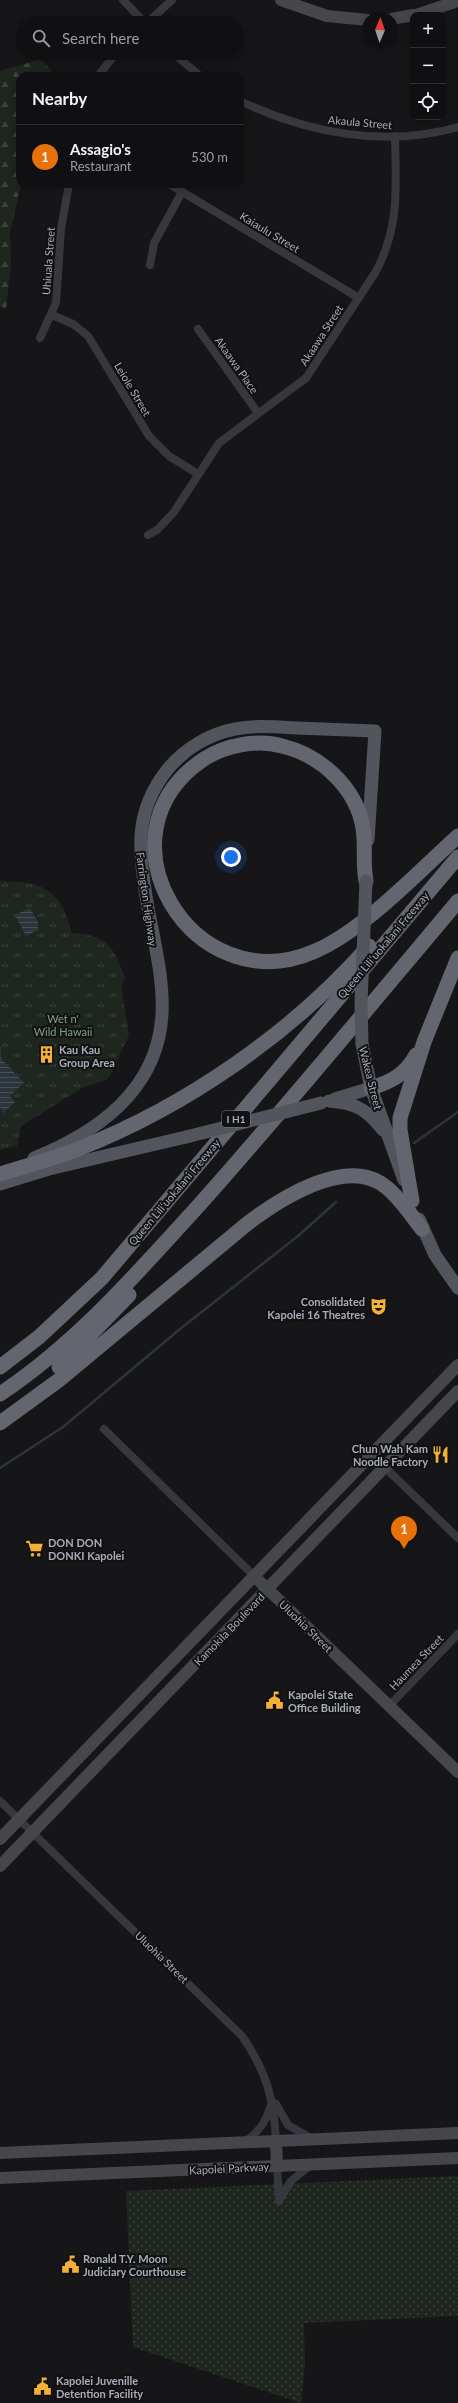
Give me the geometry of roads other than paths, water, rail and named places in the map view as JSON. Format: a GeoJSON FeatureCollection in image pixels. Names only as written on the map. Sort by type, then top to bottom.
{"type":"FeatureCollection","features":[{"type":"Feature","properties":{"kind":"highway"},"geometry":{"type":"LineString","coordinates":[[366,880],[363,862],[364,838],[362,826],[348,792],[323,765],[290,748],[270,744],[248,744],[230,748],[207,758],[179,782],[161,813],[155,837],[155,862],[161,886],[172,908],[187,925],[211,945],[243,958],[266,961],[301,957],[333,942],[378,908],[458,836]]}},
{"type":"Feature","properties":{"kind":"highway"},"geometry":{"type":"LineString","coordinates":[[0,1174],[78,1149],[109,1135],[171,1104],[230,1067],[295,1017],[334,983],[390,922],[458,856]]}},
{"type":"Feature","properties":{"kind":"highway","name":"Queen Liliʻuokalani Freeway"},"geometry":{"type":"LineString","coordinates":[[0,1367],[39,1337],[102,1278],[458,856]]}},
{"type":"Feature","properties":{"kind":"highway","name":"I H1"},"geometry":{"type":"LineString","coordinates":[[0,1394],[48,1357],[93,1318],[140,1271],[256,1142],[458,901]]}},
{"type":"Feature","properties":{"kind":"highway"},"geometry":{"type":"LineString","coordinates":[[412,1201],[400,1130],[400,1118],[424,1042],[458,958]]}},
{"type":"Feature","properties":{"kind":"highway"},"geometry":{"type":"LineString","coordinates":[[371,1088],[389,1082],[398,1076],[408,1066],[424,1042]]}},
{"type":"Feature","properties":{"kind":"highway"},"geometry":{"type":"LineString","coordinates":[[0,1413],[53,1373],[104,1323],[208,1204],[256,1142]]}},
{"type":"Feature","properties":{"kind":"highway"},"geometry":{"type":"LineString","coordinates":[[0,1423],[59,1380],[248,1223],[274,1204],[297,1190],[350,1176],[372,1179],[387,1187],[422,1228]]}},
{"type":"Feature","properties":{"kind":"main road"},"geometry":{"type":"LineString","coordinates":[[281,0],[327,16],[362,19]]}},
{"type":"Feature","properties":{"kind":"main road"},"geometry":{"type":"LineString","coordinates":[[423,12],[458,1]]}},
{"type":"Feature","properties":{"kind":"main road"},"geometry":{"type":"LineString","coordinates":[[398,18],[410,16]]}},
{"type":"Feature","properties":{"kind":"main road","name":"Farrington Highway"},"geometry":{"type":"LineString","coordinates":[[0,1168],[49,1152],[95,1128],[135,1090],[148,1067],[160,1028],[162,995],[141,866],[140,837],[143,819],[150,797],[170,766],[200,742],[235,729],[260,726],[375,731]]}},
{"type":"Feature","properties":{"kind":"main road","name":"Wakea Street"},"geometry":{"type":"LineString","coordinates":[[375,731],[366,880],[361,1003],[362,1044],[371,1088],[422,1228],[446,1273],[458,1288]]}},
{"type":"Feature","properties":{"kind":"main road"},"geometry":{"type":"LineString","coordinates":[[0,1184],[49,1169],[186,1137],[325,1102],[371,1088]]}},
{"type":"Feature","properties":{"kind":"main road"},"geometry":{"type":"LineString","coordinates":[[325,1102],[344,1102],[359,1107],[374,1119],[388,1137]]}},
{"type":"Feature","properties":{"kind":"main road","name":"Kamokila Boulevard"},"geometry":{"type":"LineString","coordinates":[[0,1839],[458,1365]]}},
{"type":"Feature","properties":{"kind":"main road","name":"Kamokila Boulevard"},"geometry":{"type":"LineString","coordinates":[[0,1866],[458,1391]]}},
{"type":"Feature","properties":{"kind":"main road","name":"Uluohia Street"},"geometry":{"type":"LineString","coordinates":[[254,1576],[390,1705],[458,1772]]}},
{"type":"Feature","properties":{"kind":"main road"},"geometry":{"type":"LineString","coordinates":[[0,2153],[458,2133]]}},
{"type":"Feature","properties":{"kind":"main road"},"geometry":{"type":"LineString","coordinates":[[276,2141],[277,2166]]}},
{"type":"Feature","properties":{"kind":"main road","name":"Kapolei Parkway"},"geometry":{"type":"LineString","coordinates":[[0,2178],[458,2158]]}},
{"type":"Feature","properties":{"kind":"street"},"geometry":{"type":"LineString","coordinates":[[123,0],[139,16]]}},
{"type":"Feature","properties":{"kind":"street"},"geometry":{"type":"LineString","coordinates":[[154,16],[172,0]]}},
{"type":"Feature","properties":{"kind":"street"},"geometry":{"type":"LineString","coordinates":[[101,72],[111,60]]}},
{"type":"Feature","properties":{"kind":"street"},"geometry":{"type":"LineString","coordinates":[[181,60],[195,72]]}},
{"type":"Feature","properties":{"kind":"street","name":"Akaula Street"},"geometry":{"type":"LineString","coordinates":[[244,103],[270,115],[305,126],[341,134],[396,136],[414,135],[458,127]]}},
{"type":"Feature","properties":{"kind":"street","name":"Akaawa Street"},"geometry":{"type":"LineString","coordinates":[[148,535],[157,530],[174,512],[219,443],[306,378],[359,298],[383,259],[393,229],[396,198],[396,136]]}},
{"type":"Feature","properties":{"kind":"street","name":"Uhiuala Street"},"geometry":{"type":"LineString","coordinates":[[40,338],[52,315],[58,290],[61,229],[69,188]]}},
{"type":"Feature","properties":{"kind":"street","name":"Kaiaulu Street"},"geometry":{"type":"LineString","coordinates":[[176,188],[359,298]]}},
{"type":"Feature","properties":{"kind":"street"},"geometry":{"type":"LineString","coordinates":[[150,265],[153,247],[182,192]]}},
{"type":"Feature","properties":{"kind":"street","name":"Leiole Street"},"geometry":{"type":"LineString","coordinates":[[52,315],[73,324],[88,336],[149,436],[170,456],[198,474]]}},
{"type":"Feature","properties":{"kind":"street","name":"Akaawa Place"},"geometry":{"type":"LineString","coordinates":[[198,329],[258,414]]}},
{"type":"Feature","properties":{"kind":"street","name":"Uluohia Street"},"geometry":{"type":"LineString","coordinates":[[104,1429],[254,1576]]}},
{"type":"Feature","properties":{"kind":"street"},"geometry":{"type":"LineString","coordinates":[[371,1454],[458,1538]]}},
{"type":"Feature","properties":{"kind":"street","name":"Haumea Street"},"geometry":{"type":"LineString","coordinates":[[390,1705],[458,1634]]}},
{"type":"Feature","properties":{"kind":"street","name":"Uluohia Street"},"geometry":{"type":"LineString","coordinates":[[0,1801],[242,2036],[261,2066],[272,2098],[276,2141]]}},
{"type":"Feature","properties":{"kind":"street"},"geometry":{"type":"LineString","coordinates":[[272,2098],[288,2125],[301,2135],[314,2139]]}},
{"type":"Feature","properties":{"kind":"street"},"geometry":{"type":"LineString","coordinates":[[244,2142],[256,2133],[265,2122],[272,2098]]}},
{"type":"Feature","properties":{"kind":"street"},"geometry":{"type":"LineString","coordinates":[[277,2166],[279,2201],[291,2181],[313,2164]]}},
{"type":"Feature","properties":{"kind":"waterway"},"geometry":{"type":"LineString","coordinates":[[414,1143],[458,1112]]}},
{"type":"Feature","properties":{"kind":"waterway"},"geometry":{"type":"LineString","coordinates":[[0,1468],[63,1427],[180,1329],[298,1236],[336,1202]]}},
{"type":"Feature","properties":{"kind":"place","name":"Kau Kau Group Area"},"geometry":{"type":"Point","coordinates":[46,1055]}},
{"type":"Feature","properties":{"kind":"place","name":"Consolidated Kapolei 16 Theatres"},"geometry":{"type":"Point","coordinates":[378,1307]}},
{"type":"Feature","properties":{"kind":"place","name":"Chun Wah Kam Noodle Factory"},"geometry":{"type":"Point","coordinates":[441,1454]}},
{"type":"Feature","properties":{"kind":"place","name":"DON DON DONKI Kapolei"},"geometry":{"type":"Point","coordinates":[35,1548]}},
{"type":"Feature","properties":{"kind":"place","name":"Assagio's"},"geometry":{"type":"Point","coordinates":[404,1549]}},
{"type":"Feature","properties":{"kind":"place","name":"Kapolei State Office Building"},"geometry":{"type":"Point","coordinates":[275,1700]}},
{"type":"Feature","properties":{"kind":"place","name":"Ronald T.Y. Moon Judiciary Courthouse"},"geometry":{"type":"Point","coordinates":[70,2264]}},
{"type":"Feature","properties":{"kind":"place","name":"Kapolei Juvenille Detention Facility"},"geometry":{"type":"Point","coordinates":[43,2386]}},
{"type":"Feature","properties":{"kind":"park label","name":"Wet n' Wild Hawaii"},"geometry":{"type":"Point","coordinates":[63,1024]}}]}
